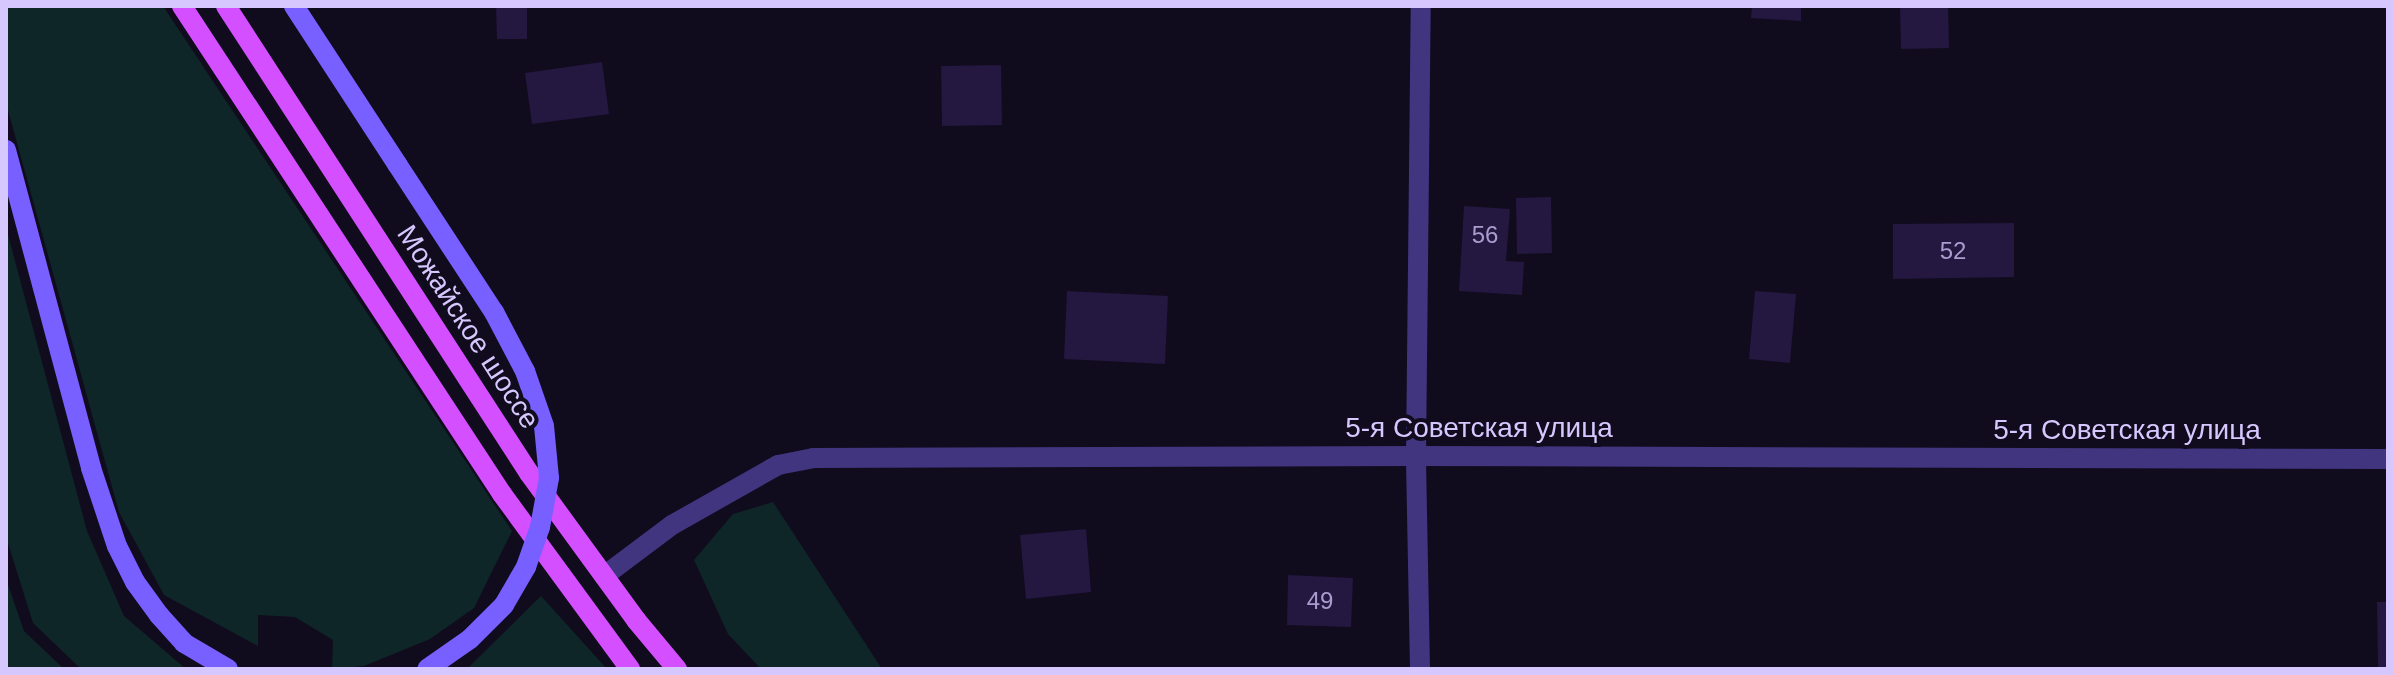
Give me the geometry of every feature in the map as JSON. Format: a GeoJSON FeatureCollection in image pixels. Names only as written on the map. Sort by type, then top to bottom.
{"type":"FeatureCollection","features":[{"type":"Feature","properties":{"kind":"main road"},"geometry":{"type":"LineString","coordinates":[[182,6],[502,494],[630,669]]}},
{"type":"Feature","properties":{"kind":"main road","name":"Можайское шоссе"},"geometry":{"type":"LineString","coordinates":[[226,6],[529,473],[677,669]]}},
{"type":"Feature","properties":{"kind":"main road"},"geometry":{"type":"LineString","coordinates":[[294,6],[494,312],[525,371],[544,426],[549,478],[540,527],[526,567],[504,605],[470,639],[427,669]]}},
{"type":"Feature","properties":{"kind":"main road"},"geometry":{"type":"LineString","coordinates":[[6,150],[91,468],[117,546],[135,582],[184,643],[228,669]]}},
{"type":"Feature","properties":{"kind":"street"},"geometry":{"type":"LineString","coordinates":[[1420,669],[1416,456],[1421,6]]}},
{"type":"Feature","properties":{"kind":"street","name":"5-я Советская улица"},"geometry":{"type":"LineString","coordinates":[[604,576],[672,525],[778,465],[813,458],[2388,459]]}},
{"type":"Feature","properties":{"kind":"green space"},"geometry":{"type":"Polygon","coordinates":[[[6,6],[163,6],[512,531],[474,608],[430,639],[364,666],[332,669],[333,640],[295,617],[258,615],[258,646],[164,595],[119,512],[6,103],[6,6]]]}},
{"type":"Feature","properties":{"kind":"green space"},"geometry":{"type":"Polygon","coordinates":[[[6,227],[87,531],[124,616],[186,669],[81,669],[33,623],[6,537],[6,227]]]}},
{"type":"Feature","properties":{"kind":"green space"},"geometry":{"type":"Polygon","coordinates":[[[773,502],[882,669],[761,669],[728,634],[694,560],[733,514],[773,502]]]}},
{"type":"Feature","properties":{"kind":"green space"},"geometry":{"type":"Polygon","coordinates":[[[6,579],[24,631],[64,669],[6,669],[6,579]]]}},
{"type":"Feature","properties":{"kind":"green space"},"geometry":{"type":"Polygon","coordinates":[[[541,596],[607,669],[466,669],[472,664],[541,596]]]}},
{"type":"Feature","properties":{"kind":"building"},"geometry":{"type":"Polygon","coordinates":[[[496,6],[527,6],[527,39],[497,39],[496,6]]]}},
{"type":"Feature","properties":{"kind":"building"},"geometry":{"type":"Polygon","coordinates":[[[1752,6],[1801,6],[1801,21],[1751,18],[1752,6]]]}},
{"type":"Feature","properties":{"kind":"building"},"geometry":{"type":"Polygon","coordinates":[[[1900,6],[1948,6],[1949,48],[1901,49],[1900,6]]]}},
{"type":"Feature","properties":{"kind":"building"},"geometry":{"type":"Polygon","coordinates":[[[602,62],[609,114],[532,124],[525,73],[602,62]]]}},
{"type":"Feature","properties":{"kind":"building"},"geometry":{"type":"Polygon","coordinates":[[[1001,65],[1002,125],[942,126],[941,66],[1001,65]]]}},
{"type":"Feature","properties":{"kind":"building"},"geometry":{"type":"Polygon","coordinates":[[[1551,197],[1552,253],[1517,254],[1516,198],[1551,197]]]}},
{"type":"Feature","properties":{"kind":"building"},"geometry":{"type":"Polygon","coordinates":[[[1464,206],[1510,209],[1506,261],[1524,262],[1522,295],[1459,291],[1464,206]]]}},
{"type":"Feature","properties":{"kind":"building"},"geometry":{"type":"Polygon","coordinates":[[[2014,223],[2014,277],[1893,279],[1893,224],[2014,223]]]}},
{"type":"Feature","properties":{"kind":"building"},"geometry":{"type":"Polygon","coordinates":[[[1067,291],[1168,296],[1165,364],[1064,359],[1067,291]]]}},
{"type":"Feature","properties":{"kind":"building"},"geometry":{"type":"Polygon","coordinates":[[[1755,291],[1796,294],[1790,363],[1749,359],[1755,291]]]}},
{"type":"Feature","properties":{"kind":"building"},"geometry":{"type":"Polygon","coordinates":[[[1086,529],[1091,592],[1026,599],[1020,535],[1086,529]]]}},
{"type":"Feature","properties":{"kind":"building"},"geometry":{"type":"Polygon","coordinates":[[[1288,575],[1353,578],[1351,627],[1287,625],[1288,575]]]}},
{"type":"Feature","properties":{"kind":"building"},"geometry":{"type":"Polygon","coordinates":[[[2377,602],[2388,602],[2388,669],[2378,669],[2377,602]]]}}]}
